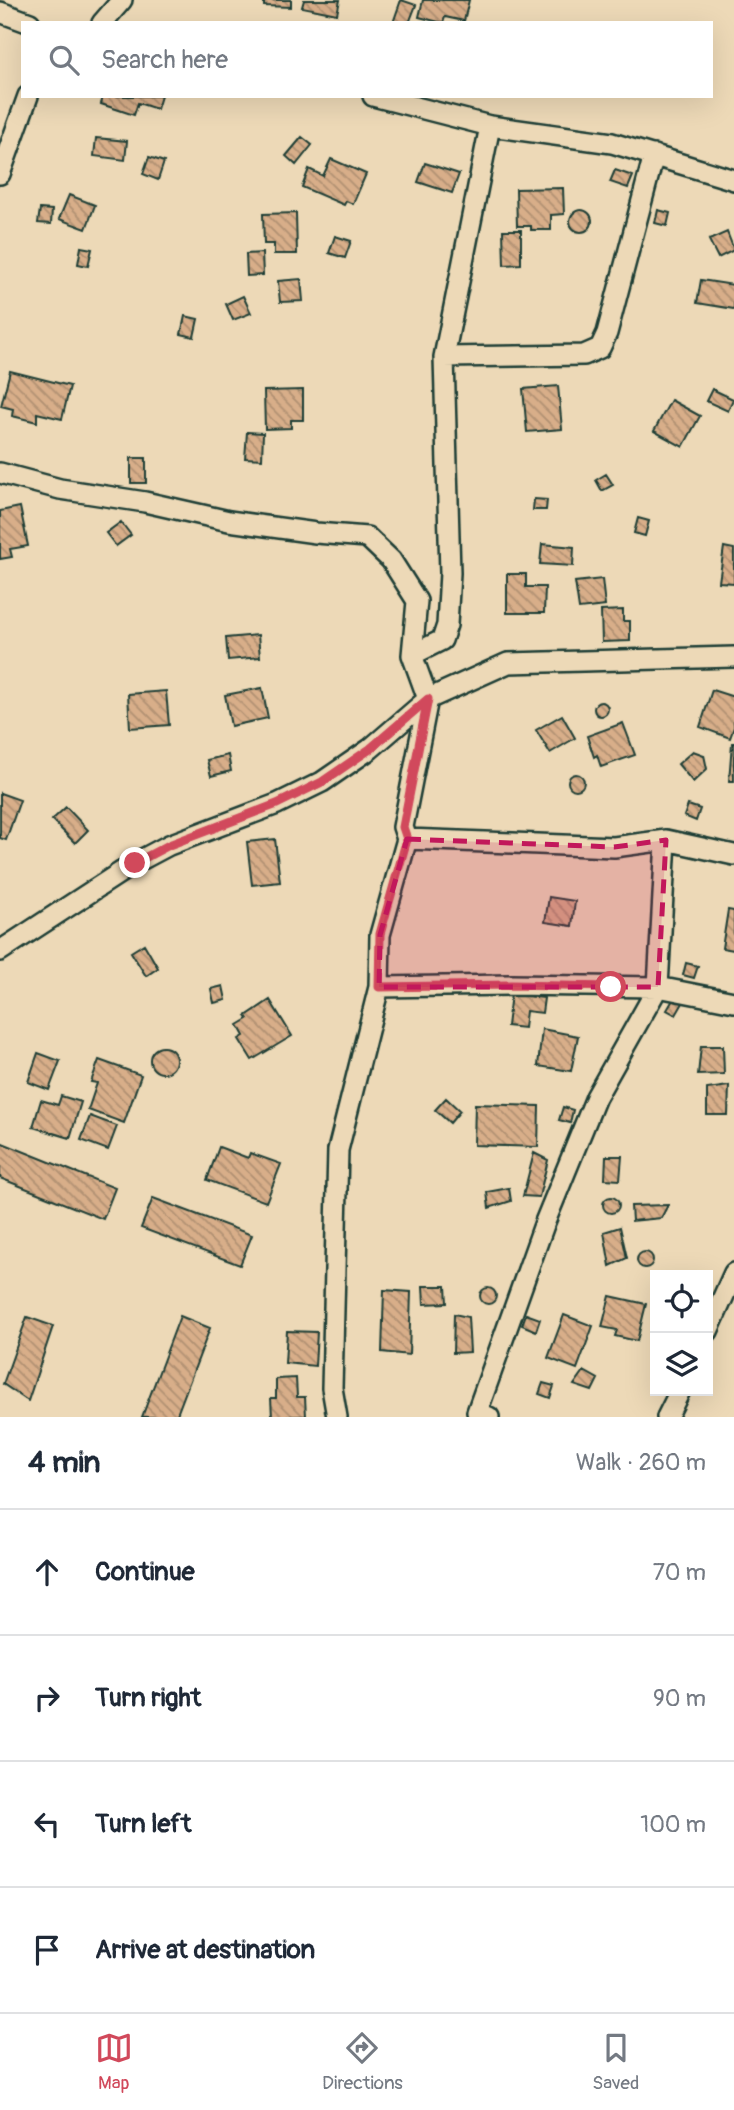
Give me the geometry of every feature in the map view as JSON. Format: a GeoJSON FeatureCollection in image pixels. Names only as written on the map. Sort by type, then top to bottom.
{"type":"FeatureCollection","features":[{"type":"Feature","properties":{"kind":"street"},"geometry":{"type":"LineString","coordinates":[[104,21],[122,0]]}},
{"type":"Feature","properties":{"kind":"street"},"geometry":{"type":"LineString","coordinates":[[0,12],[25,21]]}},
{"type":"Feature","properties":{"kind":"street"},"geometry":{"type":"LineString","coordinates":[[0,174],[27,98]]}},
{"type":"Feature","properties":{"kind":"street"},"geometry":{"type":"LineString","coordinates":[[381,98],[490,126],[612,143],[734,180]]}},
{"type":"Feature","properties":{"kind":"street"},"geometry":{"type":"LineString","coordinates":[[412,655],[442,639],[447,625],[450,573],[444,357],[490,126]]}},
{"type":"Feature","properties":{"kind":"street"},"geometry":{"type":"LineString","coordinates":[[444,357],[584,355],[600,348],[607,333],[654,156]]}},
{"type":"Feature","properties":{"kind":"street"},"geometry":{"type":"LineString","coordinates":[[0,473],[60,489],[145,502],[229,521],[367,537],[391,560],[417,601],[412,655],[428,699],[403,827],[407,839],[380,934],[379,987],[338,1150],[332,1388],[337,1417]]}},
{"type":"Feature","properties":{"kind":"street"},"geometry":{"type":"LineString","coordinates":[[0,950],[135,863],[169,845],[277,804],[322,782],[370,749],[428,699],[508,663],[734,657]]}},
{"type":"Feature","properties":{"kind":"street"},"geometry":{"type":"LineString","coordinates":[[407,839],[614,847],[666,840],[734,855]]}},
{"type":"Feature","properties":{"kind":"street"},"geometry":{"type":"LineString","coordinates":[[489,1417],[477,1412],[545,1222],[596,1097],[658,987],[666,840]]}},
{"type":"Feature","properties":{"kind":"street"},"geometry":{"type":"LineString","coordinates":[[379,987],[658,987],[734,1002]]}},
{"type":"Feature","properties":{"kind":"street"},"geometry":{"type":"LineString","coordinates":[[713,1320],[734,1273]]}},
{"type":"Feature","properties":{"kind":"street"},"geometry":{"type":"LineString","coordinates":[[667,1417],[678,1396]]}},
{"type":"Feature","properties":{"kind":"highlighted area"},"geometry":{"type":"Polygon","coordinates":[[[407,839],[614,847],[666,840],[658,987],[379,987],[380,935],[407,839]]]}},
{"type":"Feature","properties":{"kind":"building"},"geometry":{"type":"Polygon","coordinates":[[[264,0],[291,0],[291,7],[264,6],[264,0]]]}},
{"type":"Feature","properties":{"kind":"building"},"geometry":{"type":"Polygon","coordinates":[[[304,0],[340,0],[337,14],[302,7],[304,0]]]}},
{"type":"Feature","properties":{"kind":"building"},"geometry":{"type":"Polygon","coordinates":[[[401,0],[416,5],[410,21],[394,21],[401,0]]]}},
{"type":"Feature","properties":{"kind":"building"},"geometry":{"type":"Polygon","coordinates":[[[423,0],[469,0],[464,21],[445,17],[444,21],[435,21],[419,17],[423,0]]]}},
{"type":"Feature","properties":{"kind":"building"},"geometry":{"type":"Polygon","coordinates":[[[102,98],[160,98],[157,109],[138,103],[134,115],[101,104],[102,98]]]}},
{"type":"Feature","properties":{"kind":"building"},"geometry":{"type":"Polygon","coordinates":[[[302,137],[312,145],[296,165],[286,156],[302,137]]]}},
{"type":"Feature","properties":{"kind":"building"},"geometry":{"type":"Polygon","coordinates":[[[96,138],[127,141],[125,160],[94,156],[96,138]]]}},
{"type":"Feature","properties":{"kind":"building"},"geometry":{"type":"Polygon","coordinates":[[[149,157],[164,162],[158,180],[143,174],[149,157]]]}},
{"type":"Feature","properties":{"kind":"building"},"geometry":{"type":"Polygon","coordinates":[[[331,159],[366,174],[353,204],[346,201],[344,205],[302,187],[309,169],[323,176],[331,159]]]}},
{"type":"Feature","properties":{"kind":"building"},"geometry":{"type":"Polygon","coordinates":[[[425,163],[459,174],[452,193],[418,182],[425,163]]]}},
{"type":"Feature","properties":{"kind":"building"},"geometry":{"type":"Polygon","coordinates":[[[615,170],[633,176],[628,188],[610,182],[615,170]]]}},
{"type":"Feature","properties":{"kind":"building"},"geometry":{"type":"Polygon","coordinates":[[[563,188],[564,214],[551,215],[551,230],[531,230],[531,226],[517,226],[516,189],[563,188]]]}},
{"type":"Feature","properties":{"kind":"building"},"geometry":{"type":"Polygon","coordinates":[[[69,195],[95,205],[86,229],[59,219],[69,195]]]}},
{"type":"Feature","properties":{"kind":"building"},"geometry":{"type":"Polygon","coordinates":[[[40,209],[52,210],[51,224],[38,223],[40,209]]]}},
{"type":"Feature","properties":{"kind":"building"},"geometry":{"type":"Polygon","coordinates":[[[581,210],[589,213],[592,221],[589,229],[581,232],[573,229],[570,221],[573,213],[581,210]]]}},
{"type":"Feature","properties":{"kind":"building"},"geometry":{"type":"Polygon","coordinates":[[[658,210],[670,213],[667,226],[655,223],[658,210]]]}},
{"type":"Feature","properties":{"kind":"building"},"geometry":{"type":"Polygon","coordinates":[[[296,213],[297,254],[274,254],[274,244],[264,244],[263,214],[296,213]]]}},
{"type":"Feature","properties":{"kind":"building"},"geometry":{"type":"Polygon","coordinates":[[[503,230],[521,230],[521,264],[504,265],[503,230]]]}},
{"type":"Feature","properties":{"kind":"building"},"geometry":{"type":"Polygon","coordinates":[[[727,232],[734,250],[718,258],[709,240],[727,232]]]}},
{"type":"Feature","properties":{"kind":"building"},"geometry":{"type":"Polygon","coordinates":[[[335,236],[351,241],[345,258],[329,253],[335,236]]]}},
{"type":"Feature","properties":{"kind":"building"},"geometry":{"type":"Polygon","coordinates":[[[81,247],[92,249],[88,266],[78,264],[81,247]]]}},
{"type":"Feature","properties":{"kind":"building"},"geometry":{"type":"Polygon","coordinates":[[[262,253],[263,275],[247,276],[246,254],[262,253]]]}},
{"type":"Feature","properties":{"kind":"building"},"geometry":{"type":"Polygon","coordinates":[[[301,279],[303,301],[280,302],[278,281],[301,279]]]}},
{"type":"Feature","properties":{"kind":"building"},"geometry":{"type":"Polygon","coordinates":[[[701,280],[734,285],[734,309],[697,303],[701,280]]]}},
{"type":"Feature","properties":{"kind":"building"},"geometry":{"type":"Polygon","coordinates":[[[243,296],[251,313],[233,320],[226,304],[243,296]]]}},
{"type":"Feature","properties":{"kind":"building"},"geometry":{"type":"Polygon","coordinates":[[[185,316],[198,319],[194,337],[181,334],[185,316]]]}},
{"type":"Feature","properties":{"kind":"building"},"geometry":{"type":"Polygon","coordinates":[[[10,371],[70,386],[62,419],[37,413],[37,422],[12,416],[13,409],[1,406],[10,371]]]}},
{"type":"Feature","properties":{"kind":"building"},"geometry":{"type":"Polygon","coordinates":[[[558,386],[562,429],[527,432],[523,389],[558,386]]]}},
{"type":"Feature","properties":{"kind":"building"},"geometry":{"type":"Polygon","coordinates":[[[712,389],[733,399],[728,411],[706,401],[712,389]]]}},
{"type":"Feature","properties":{"kind":"building"},"geometry":{"type":"Polygon","coordinates":[[[303,390],[303,420],[291,420],[291,428],[265,429],[264,391],[303,390]]]}},
{"type":"Feature","properties":{"kind":"building"},"geometry":{"type":"Polygon","coordinates":[[[671,400],[700,416],[683,447],[654,431],[671,400]]]}},
{"type":"Feature","properties":{"kind":"building"},"geometry":{"type":"Polygon","coordinates":[[[247,432],[263,433],[262,459],[245,458],[247,432]]]}},
{"type":"Feature","properties":{"kind":"building"},"geometry":{"type":"Polygon","coordinates":[[[131,458],[146,458],[146,483],[131,483],[131,458]]]}},
{"type":"Feature","properties":{"kind":"building"},"geometry":{"type":"Polygon","coordinates":[[[606,474],[613,485],[602,491],[596,480],[606,474]]]}},
{"type":"Feature","properties":{"kind":"building"},"geometry":{"type":"Polygon","coordinates":[[[534,499],[547,500],[546,510],[533,510],[534,499]]]}},
{"type":"Feature","properties":{"kind":"building"},"geometry":{"type":"Polygon","coordinates":[[[20,507],[28,546],[10,549],[12,557],[0,559],[0,511],[20,507]]]}},
{"type":"Feature","properties":{"kind":"building"},"geometry":{"type":"Polygon","coordinates":[[[638,518],[649,521],[645,536],[634,533],[638,518]]]}},
{"type":"Feature","properties":{"kind":"building"},"geometry":{"type":"Polygon","coordinates":[[[121,522],[131,535],[116,546],[106,533],[121,522]]]}},
{"type":"Feature","properties":{"kind":"building"},"geometry":{"type":"Polygon","coordinates":[[[542,544],[574,547],[573,566],[540,564],[542,544]]]}},
{"type":"Feature","properties":{"kind":"building"},"geometry":{"type":"Polygon","coordinates":[[[724,547],[734,549],[734,583],[719,582],[724,547]]]}},
{"type":"Feature","properties":{"kind":"building"},"geometry":{"type":"Polygon","coordinates":[[[507,574],[526,574],[526,587],[545,587],[544,613],[507,613],[507,574]]]}},
{"type":"Feature","properties":{"kind":"building"},"geometry":{"type":"Polygon","coordinates":[[[602,579],[605,606],[579,609],[575,582],[602,579]]]}},
{"type":"Feature","properties":{"kind":"building"},"geometry":{"type":"Polygon","coordinates":[[[623,610],[623,621],[630,621],[630,641],[602,642],[601,611],[623,610]]]}},
{"type":"Feature","properties":{"kind":"building"},"geometry":{"type":"Polygon","coordinates":[[[258,635],[260,657],[228,660],[226,638],[258,635]]]}},
{"type":"Feature","properties":{"kind":"building"},"geometry":{"type":"Polygon","coordinates":[[[262,688],[268,718],[231,726],[225,695],[262,688]]]}},
{"type":"Feature","properties":{"kind":"building"},"geometry":{"type":"Polygon","coordinates":[[[712,690],[734,697],[734,727],[730,738],[700,727],[712,690]]]}},
{"type":"Feature","properties":{"kind":"building"},"geometry":{"type":"Polygon","coordinates":[[[166,691],[169,725],[130,728],[128,694],[166,691]]]}},
{"type":"Feature","properties":{"kind":"building"},"geometry":{"type":"Polygon","coordinates":[[[601,702],[606,704],[606,714],[601,716],[596,714],[594,709],[596,704],[601,702]]]}},
{"type":"Feature","properties":{"kind":"building"},"geometry":{"type":"Polygon","coordinates":[[[562,715],[575,738],[550,753],[536,730],[562,715]]]}},
{"type":"Feature","properties":{"kind":"building"},"geometry":{"type":"Polygon","coordinates":[[[623,723],[635,755],[601,767],[597,755],[594,757],[587,736],[623,723]]]}},
{"type":"Feature","properties":{"kind":"building"},"geometry":{"type":"Polygon","coordinates":[[[732,743],[734,781],[729,781],[732,743]]]}},
{"type":"Feature","properties":{"kind":"building"},"geometry":{"type":"Polygon","coordinates":[[[693,751],[704,755],[707,769],[693,782],[678,764],[693,751]]]}},
{"type":"Feature","properties":{"kind":"building"},"geometry":{"type":"Polygon","coordinates":[[[228,755],[231,771],[211,776],[207,760],[228,755]]]}},
{"type":"Feature","properties":{"kind":"building"},"geometry":{"type":"Polygon","coordinates":[[[576,774],[584,782],[576,790],[568,782],[576,774]]]}},
{"type":"Feature","properties":{"kind":"building"},"geometry":{"type":"Polygon","coordinates":[[[0,793],[20,800],[6,840],[0,838],[0,793]]]}},
{"type":"Feature","properties":{"kind":"building"},"geometry":{"type":"Polygon","coordinates":[[[688,805],[700,809],[696,821],[684,816],[688,805]]]}},
{"type":"Feature","properties":{"kind":"building"},"geometry":{"type":"Polygon","coordinates":[[[66,807],[88,830],[75,843],[52,820],[66,807]]]}},
{"type":"Feature","properties":{"kind":"building"},"geometry":{"type":"Polygon","coordinates":[[[275,839],[280,882],[252,885],[247,842],[275,839]]]}},
{"type":"Feature","properties":{"kind":"building"},"geometry":{"type":"Polygon","coordinates":[[[549,897],[575,901],[572,926],[545,922],[549,897]]]}},
{"type":"Feature","properties":{"kind":"building"},"geometry":{"type":"Polygon","coordinates":[[[728,910],[734,911],[734,950],[722,948],[728,910]]]}},
{"type":"Feature","properties":{"kind":"building"},"geometry":{"type":"Polygon","coordinates":[[[144,944],[158,968],[146,976],[131,952],[144,944]]]}},
{"type":"Feature","properties":{"kind":"building"},"geometry":{"type":"Polygon","coordinates":[[[686,963],[698,966],[694,978],[683,975],[686,963]]]}},
{"type":"Feature","properties":{"kind":"building"},"geometry":{"type":"Polygon","coordinates":[[[223,986],[226,1000],[214,1003],[211,989],[223,986]]]}},
{"type":"Feature","properties":{"kind":"building"},"geometry":{"type":"Polygon","coordinates":[[[511,994],[544,998],[542,1013],[526,1011],[524,1028],[507,1026],[511,994]]]}},
{"type":"Feature","properties":{"kind":"building"},"geometry":{"type":"Polygon","coordinates":[[[674,998],[683,1003],[676,1015],[667,1010],[674,998]]]}},
{"type":"Feature","properties":{"kind":"building"},"geometry":{"type":"Polygon","coordinates":[[[270,1000],[292,1036],[252,1060],[239,1039],[244,1036],[238,1025],[248,1019],[246,1016],[270,1000]]]}},
{"type":"Feature","properties":{"kind":"building"},"geometry":{"type":"Polygon","coordinates":[[[542,1029],[578,1036],[571,1071],[538,1066],[542,1029]]]}},
{"type":"Feature","properties":{"kind":"building"},"geometry":{"type":"Polygon","coordinates":[[[701,1046],[723,1046],[724,1074],[698,1075],[701,1046]]]}},
{"type":"Feature","properties":{"kind":"building"},"geometry":{"type":"Polygon","coordinates":[[[163,1047],[172,1051],[176,1060],[172,1069],[163,1073],[154,1069],[150,1060],[154,1051],[163,1047]]]}},
{"type":"Feature","properties":{"kind":"building"},"geometry":{"type":"Polygon","coordinates":[[[38,1053],[60,1061],[49,1090],[28,1082],[38,1053]]]}},
{"type":"Feature","properties":{"kind":"building"},"geometry":{"type":"Polygon","coordinates":[[[99,1060],[141,1075],[124,1123],[88,1110],[97,1083],[91,1082],[99,1060]]]}},
{"type":"Feature","properties":{"kind":"building"},"geometry":{"type":"Polygon","coordinates":[[[729,1086],[728,1115],[707,1115],[707,1089],[729,1086]]]}},
{"type":"Feature","properties":{"kind":"building"},"geometry":{"type":"Polygon","coordinates":[[[61,1096],[81,1102],[70,1138],[33,1127],[41,1100],[58,1105],[61,1096]]]}},
{"type":"Feature","properties":{"kind":"building"},"geometry":{"type":"Polygon","coordinates":[[[446,1098],[460,1111],[450,1123],[435,1110],[446,1098]]]}},
{"type":"Feature","properties":{"kind":"building"},"geometry":{"type":"Polygon","coordinates":[[[475,1104],[539,1106],[538,1147],[474,1145],[475,1104]]]}},
{"type":"Feature","properties":{"kind":"building"},"geometry":{"type":"Polygon","coordinates":[[[563,1107],[573,1110],[570,1123],[559,1120],[563,1107]]]}},
{"type":"Feature","properties":{"kind":"building"},"geometry":{"type":"Polygon","coordinates":[[[90,1116],[117,1126],[108,1150],[81,1140],[90,1116]]]}},
{"type":"Feature","properties":{"kind":"building"},"geometry":{"type":"Polygon","coordinates":[[[0,1142],[115,1188],[103,1219],[0,1178],[0,1142]]]}},
{"type":"Feature","properties":{"kind":"building"},"geometry":{"type":"Polygon","coordinates":[[[219,1147],[248,1158],[250,1153],[281,1164],[266,1202],[207,1180],[219,1147]]]}},
{"type":"Feature","properties":{"kind":"building"},"geometry":{"type":"Polygon","coordinates":[[[534,1153],[548,1160],[539,1197],[523,1196],[534,1153]]]}},
{"type":"Feature","properties":{"kind":"building"},"geometry":{"type":"Polygon","coordinates":[[[606,1156],[622,1156],[620,1180],[605,1179],[606,1156]]]}},
{"type":"Feature","properties":{"kind":"building"},"geometry":{"type":"Polygon","coordinates":[[[509,1188],[511,1201],[489,1208],[487,1192],[509,1188]]]}},
{"type":"Feature","properties":{"kind":"building"},"geometry":{"type":"Polygon","coordinates":[[[608,1197],[614,1197],[619,1205],[617,1211],[608,1213],[603,1208],[603,1202],[608,1197]]]}},
{"type":"Feature","properties":{"kind":"building"},"geometry":{"type":"Polygon","coordinates":[[[153,1198],[252,1235],[240,1265],[141,1228],[153,1198]]]}},
{"type":"Feature","properties":{"kind":"building"},"geometry":{"type":"Polygon","coordinates":[[[668,1205],[661,1218],[632,1221],[631,1206],[668,1205]]]}},
{"type":"Feature","properties":{"kind":"building"},"geometry":{"type":"Polygon","coordinates":[[[620,1227],[627,1258],[610,1266],[604,1232],[620,1227]]]}},
{"type":"Feature","properties":{"kind":"building"},"geometry":{"type":"Polygon","coordinates":[[[642,1252],[648,1252],[653,1260],[651,1266],[642,1268],[637,1263],[637,1257],[642,1252]]]}},
{"type":"Feature","properties":{"kind":"building"},"geometry":{"type":"Polygon","coordinates":[[[423,1286],[446,1286],[447,1303],[424,1304],[423,1286]]]}},
{"type":"Feature","properties":{"kind":"building"},"geometry":{"type":"Polygon","coordinates":[[[485,1288],[491,1288],[496,1296],[494,1302],[485,1304],[480,1299],[480,1293],[485,1288]]]}},
{"type":"Feature","properties":{"kind":"building"},"geometry":{"type":"Polygon","coordinates":[[[384,1290],[411,1292],[409,1355],[382,1352],[384,1290]]]}},
{"type":"Feature","properties":{"kind":"building"},"geometry":{"type":"Polygon","coordinates":[[[610,1296],[646,1304],[637,1341],[615,1336],[617,1330],[602,1327],[610,1296]]]}},
{"type":"Feature","properties":{"kind":"building"},"geometry":{"type":"Polygon","coordinates":[[[454,1314],[468,1317],[470,1352],[453,1353],[454,1314]]]}},
{"type":"Feature","properties":{"kind":"building"},"geometry":{"type":"Polygon","coordinates":[[[526,1314],[540,1319],[536,1331],[522,1325],[526,1314]]]}},
{"type":"Feature","properties":{"kind":"building"},"geometry":{"type":"Polygon","coordinates":[[[564,1315],[593,1326],[577,1369],[548,1358],[564,1315]]]}},
{"type":"Feature","properties":{"kind":"building"},"geometry":{"type":"Polygon","coordinates":[[[180,1316],[210,1328],[176,1417],[142,1417],[180,1316]]]}},
{"type":"Feature","properties":{"kind":"building"},"geometry":{"type":"Polygon","coordinates":[[[27,1317],[53,1326],[28,1401],[3,1384],[27,1317]]]}},
{"type":"Feature","properties":{"kind":"building"},"geometry":{"type":"Polygon","coordinates":[[[287,1331],[317,1332],[315,1366],[285,1363],[287,1331]]]}},
{"type":"Feature","properties":{"kind":"building"},"geometry":{"type":"Polygon","coordinates":[[[584,1371],[598,1379],[592,1391],[574,1385],[584,1371]]]}},
{"type":"Feature","properties":{"kind":"building"},"geometry":{"type":"Polygon","coordinates":[[[296,1378],[297,1397],[305,1397],[306,1416],[272,1417],[271,1398],[276,1398],[276,1379],[296,1378]]]}},
{"type":"Feature","properties":{"kind":"building"},"geometry":{"type":"Polygon","coordinates":[[[543,1383],[554,1386],[550,1398],[539,1394],[543,1383]]]}},
{"type":"Feature","properties":{"kind":"route"},"geometry":{"type":"LineString","coordinates":[[135,863],[169,845],[277,804],[322,782],[370,749],[428,699],[403,827],[407,839],[380,934],[379,987],[611,987]]}}]}
